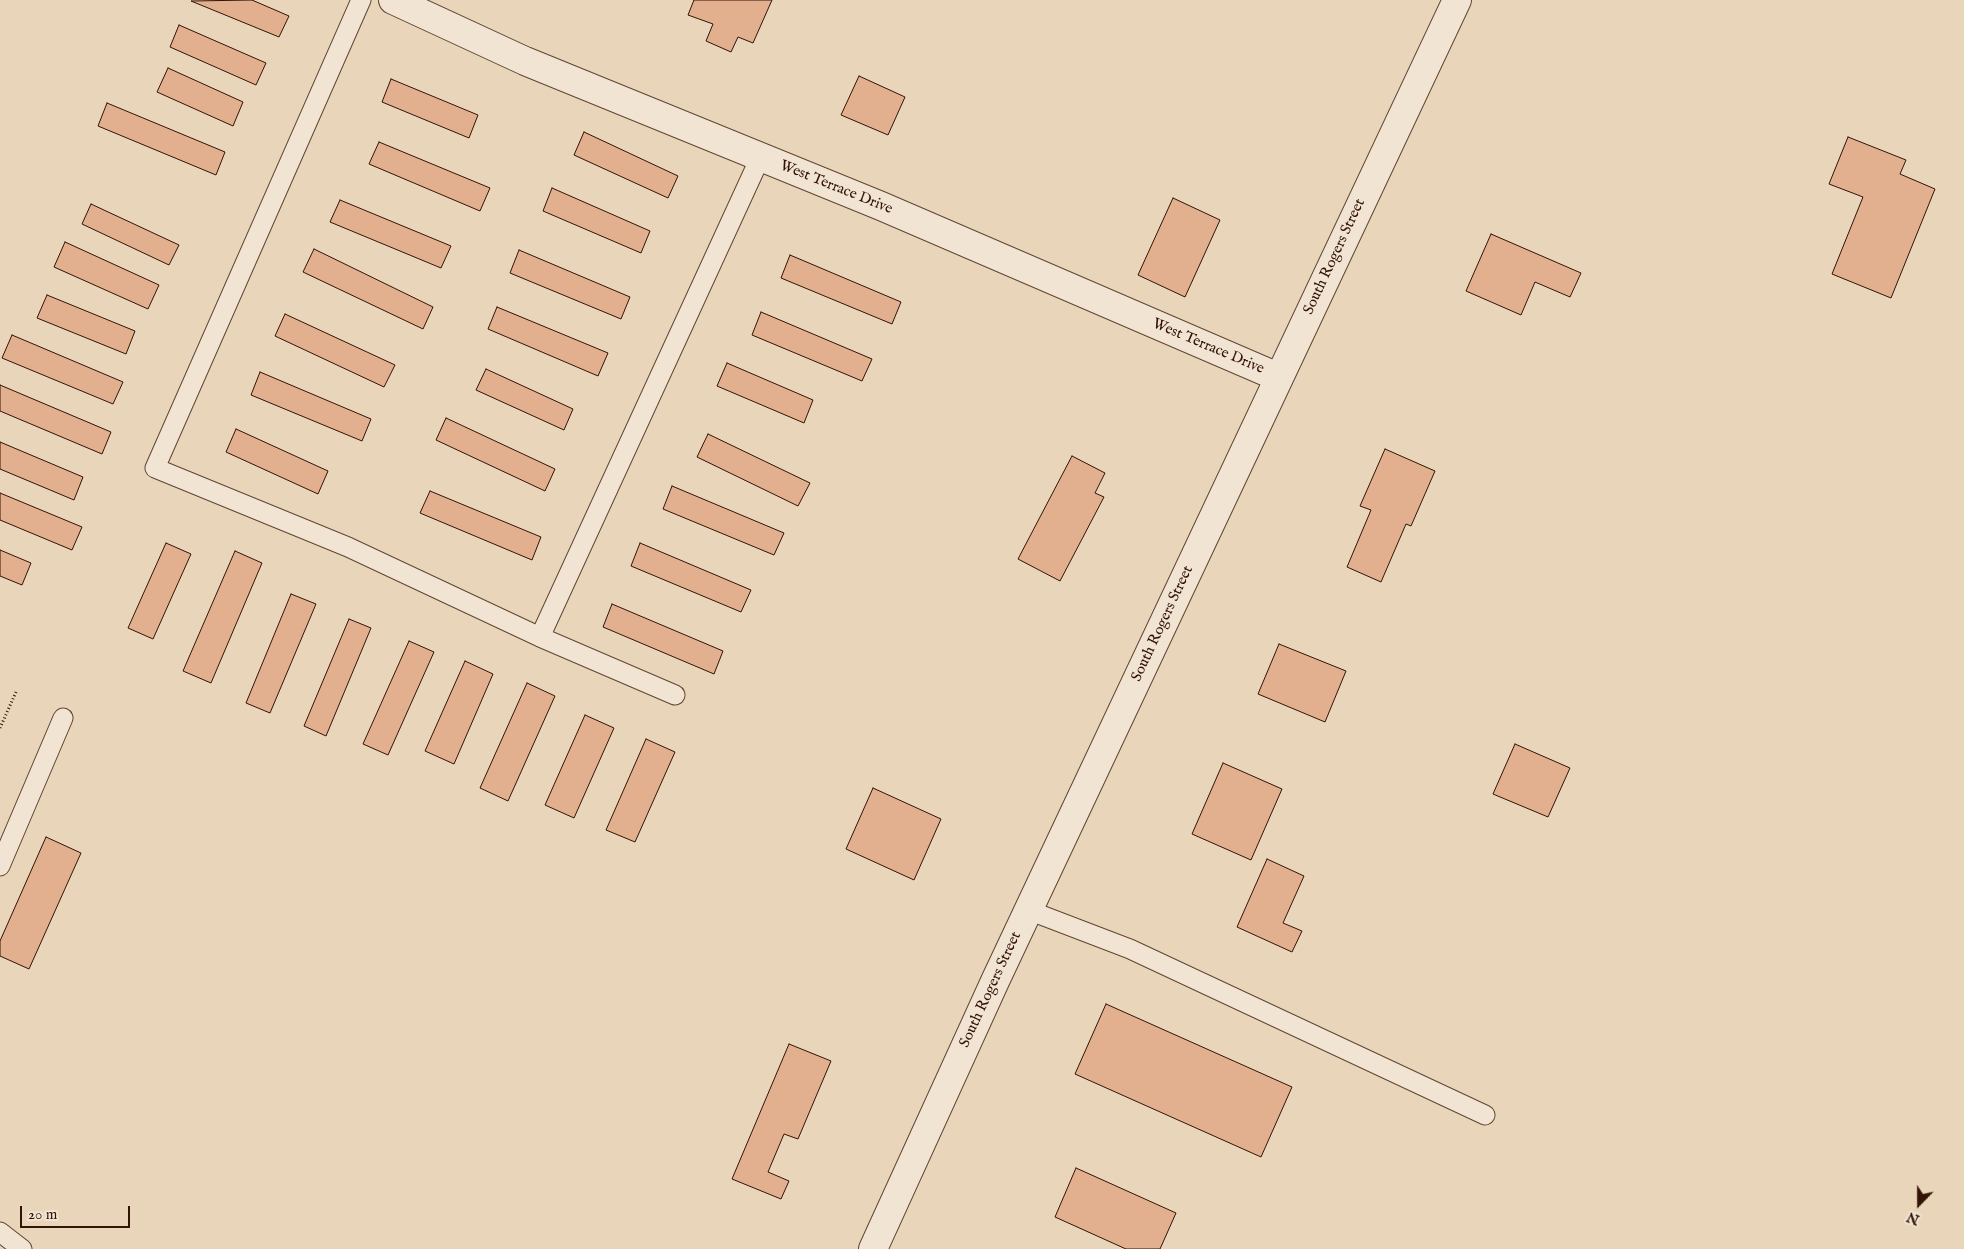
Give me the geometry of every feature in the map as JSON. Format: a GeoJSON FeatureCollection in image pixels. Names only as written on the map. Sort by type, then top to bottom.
{"type":"FeatureCollection","features":[{"type":"Feature","properties":{"kind":"street","name":"West Terrace Drive"},"geometry":{"type":"LineString","coordinates":[[393,0],[526,61],[881,206],[1278,377]]}},
{"type":"Feature","properties":{"kind":"street","name":"South Rogers Street"},"geometry":{"type":"LineString","coordinates":[[873,1249],[1028,910],[1457,0]]}},
{"type":"Feature","properties":{"kind":"lane"},"geometry":{"type":"LineString","coordinates":[[361,0],[156,468],[348,547],[540,637],[675,695]]}},
{"type":"Feature","properties":{"kind":"lane"},"geometry":{"type":"LineString","coordinates":[[540,637],[760,158]]}},
{"type":"Feature","properties":{"kind":"lane"},"geometry":{"type":"LineString","coordinates":[[0,866],[64,718]]}},
{"type":"Feature","properties":{"kind":"lane"},"geometry":{"type":"LineString","coordinates":[[1028,910],[1130,949],[1485,1115]]}},
{"type":"Feature","properties":{"kind":"lane"},"geometry":{"type":"LineString","coordinates":[[0,1232],[22,1249]]}},
{"type":"Feature","properties":{"kind":"path"},"geometry":{"type":"LineString","coordinates":[[0,728],[16,692]]}},
{"type":"Feature","properties":{"kind":"building"},"geometry":{"type":"Polygon","coordinates":[[[252,0],[289,16],[279,37],[191,1],[252,0]]]}},
{"type":"Feature","properties":{"kind":"building"},"geometry":{"type":"Polygon","coordinates":[[[694,0],[772,0],[753,43],[738,37],[731,52],[706,41],[713,24],[688,15],[694,0]]]}},
{"type":"Feature","properties":{"kind":"building"},"geometry":{"type":"Polygon","coordinates":[[[179,25],[266,63],[256,85],[170,47],[179,25]]]}},
{"type":"Feature","properties":{"kind":"building"},"geometry":{"type":"Polygon","coordinates":[[[168,68],[243,102],[233,126],[157,92],[168,68]]]}},
{"type":"Feature","properties":{"kind":"building"},"geometry":{"type":"Polygon","coordinates":[[[859,76],[905,97],[888,135],[841,115],[859,76]]]}},
{"type":"Feature","properties":{"kind":"building"},"geometry":{"type":"Polygon","coordinates":[[[391,79],[478,115],[469,138],[382,102],[391,79]]]}},
{"type":"Feature","properties":{"kind":"building"},"geometry":{"type":"Polygon","coordinates":[[[107,103],[225,152],[216,175],[98,126],[107,103]]]}},
{"type":"Feature","properties":{"kind":"building"},"geometry":{"type":"Polygon","coordinates":[[[584,132],[678,176],[668,198],[574,155],[584,132]]]}},
{"type":"Feature","properties":{"kind":"building"},"geometry":{"type":"Polygon","coordinates":[[[1848,137],[1906,160],[1900,174],[1935,189],[1891,298],[1832,274],[1863,197],[1829,184],[1848,137]]]}},
{"type":"Feature","properties":{"kind":"building"},"geometry":{"type":"Polygon","coordinates":[[[379,142],[490,188],[480,211],[369,164],[379,142]]]}},
{"type":"Feature","properties":{"kind":"building"},"geometry":{"type":"Polygon","coordinates":[[[552,188],[650,231],[641,253],[543,211],[552,188]]]}},
{"type":"Feature","properties":{"kind":"building"},"geometry":{"type":"Polygon","coordinates":[[[1173,198],[1220,220],[1185,297],[1138,275],[1173,198]]]}},
{"type":"Feature","properties":{"kind":"building"},"geometry":{"type":"Polygon","coordinates":[[[340,200],[451,246],[441,268],[330,222],[340,200]]]}},
{"type":"Feature","properties":{"kind":"building"},"geometry":{"type":"Polygon","coordinates":[[[91,204],[179,245],[169,265],[82,224],[91,204]]]}},
{"type":"Feature","properties":{"kind":"building"},"geometry":{"type":"Polygon","coordinates":[[[1491,234],[1581,273],[1570,297],[1535,282],[1521,315],[1466,291],[1491,234]]]}},
{"type":"Feature","properties":{"kind":"building"},"geometry":{"type":"Polygon","coordinates":[[[65,242],[159,285],[148,309],[54,267],[65,242]]]}},
{"type":"Feature","properties":{"kind":"building"},"geometry":{"type":"Polygon","coordinates":[[[314,249],[433,307],[423,329],[303,272],[314,249]]]}},
{"type":"Feature","properties":{"kind":"building"},"geometry":{"type":"Polygon","coordinates":[[[519,250],[630,297],[621,319],[510,273],[519,250]]]}},
{"type":"Feature","properties":{"kind":"building"},"geometry":{"type":"Polygon","coordinates":[[[790,255],[901,302],[892,324],[781,278],[790,255]]]}},
{"type":"Feature","properties":{"kind":"building"},"geometry":{"type":"Polygon","coordinates":[[[47,295],[135,331],[126,354],[37,318],[47,295]]]}},
{"type":"Feature","properties":{"kind":"building"},"geometry":{"type":"Polygon","coordinates":[[[497,307],[608,353],[598,376],[488,329],[497,307]]]}},
{"type":"Feature","properties":{"kind":"building"},"geometry":{"type":"Polygon","coordinates":[[[761,312],[872,359],[862,381],[752,335],[761,312]]]}},
{"type":"Feature","properties":{"kind":"building"},"geometry":{"type":"Polygon","coordinates":[[[285,314],[395,365],[384,387],[275,336],[285,314]]]}},
{"type":"Feature","properties":{"kind":"building"},"geometry":{"type":"Polygon","coordinates":[[[12,335],[123,382],[113,404],[2,358],[12,335]]]}},
{"type":"Feature","properties":{"kind":"building"},"geometry":{"type":"Polygon","coordinates":[[[727,363],[813,400],[804,423],[717,386],[727,363]]]}},
{"type":"Feature","properties":{"kind":"building"},"geometry":{"type":"Polygon","coordinates":[[[486,369],[573,409],[564,430],[476,390],[486,369]]]}},
{"type":"Feature","properties":{"kind":"building"},"geometry":{"type":"Polygon","coordinates":[[[260,372],[371,419],[362,441],[251,395],[260,372]]]}},
{"type":"Feature","properties":{"kind":"building"},"geometry":{"type":"Polygon","coordinates":[[[0,385],[111,432],[102,454],[0,411],[0,385]]]}},
{"type":"Feature","properties":{"kind":"building"},"geometry":{"type":"Polygon","coordinates":[[[446,418],[555,469],[545,491],[436,440],[446,418]]]}},
{"type":"Feature","properties":{"kind":"building"},"geometry":{"type":"Polygon","coordinates":[[[236,429],[328,471],[318,494],[226,452],[236,429]]]}},
{"type":"Feature","properties":{"kind":"building"},"geometry":{"type":"Polygon","coordinates":[[[708,434],[810,483],[798,506],[697,457],[708,434]]]}},
{"type":"Feature","properties":{"kind":"building"},"geometry":{"type":"Polygon","coordinates":[[[0,442],[83,477],[74,500],[0,469],[0,442]]]}},
{"type":"Feature","properties":{"kind":"building"},"geometry":{"type":"Polygon","coordinates":[[[1385,449],[1435,471],[1411,526],[1406,524],[1381,582],[1347,567],[1371,510],[1360,506],[1385,449]]]}},
{"type":"Feature","properties":{"kind":"building"},"geometry":{"type":"Polygon","coordinates":[[[1072,456],[1105,473],[1095,493],[1104,497],[1060,581],[1018,559],[1072,456]]]}},
{"type":"Feature","properties":{"kind":"building"},"geometry":{"type":"Polygon","coordinates":[[[672,486],[784,533],[774,555],[663,509],[672,486]]]}},
{"type":"Feature","properties":{"kind":"building"},"geometry":{"type":"Polygon","coordinates":[[[430,491],[541,537],[532,560],[420,513],[430,491]]]}},
{"type":"Feature","properties":{"kind":"building"},"geometry":{"type":"Polygon","coordinates":[[[0,493],[82,527],[72,550],[0,520],[0,493]]]}},
{"type":"Feature","properties":{"kind":"building"},"geometry":{"type":"Polygon","coordinates":[[[166,543],[191,554],[153,639],[128,628],[166,543]]]}},
{"type":"Feature","properties":{"kind":"building"},"geometry":{"type":"Polygon","coordinates":[[[640,543],[751,590],[741,612],[631,566],[640,543]]]}},
{"type":"Feature","properties":{"kind":"building"},"geometry":{"type":"Polygon","coordinates":[[[0,550],[31,563],[22,585],[0,576],[0,550]]]}},
{"type":"Feature","properties":{"kind":"building"},"geometry":{"type":"Polygon","coordinates":[[[235,551],[262,563],[211,683],[183,671],[235,551]]]}},
{"type":"Feature","properties":{"kind":"building"},"geometry":{"type":"Polygon","coordinates":[[[291,594],[316,604],[270,713],[246,703],[291,594]]]}},
{"type":"Feature","properties":{"kind":"building"},"geometry":{"type":"Polygon","coordinates":[[[612,604],[723,651],[714,674],[603,627],[612,604]]]}},
{"type":"Feature","properties":{"kind":"building"},"geometry":{"type":"Polygon","coordinates":[[[349,619],[371,628],[326,736],[304,726],[349,619]]]}},
{"type":"Feature","properties":{"kind":"building"},"geometry":{"type":"Polygon","coordinates":[[[409,641],[434,652],[388,755],[363,744],[409,641]]]}},
{"type":"Feature","properties":{"kind":"building"},"geometry":{"type":"Polygon","coordinates":[[[1279,644],[1346,671],[1325,722],[1258,694],[1279,644]]]}},
{"type":"Feature","properties":{"kind":"building"},"geometry":{"type":"Polygon","coordinates":[[[465,661],[493,674],[454,764],[425,751],[465,661]]]}},
{"type":"Feature","properties":{"kind":"building"},"geometry":{"type":"Polygon","coordinates":[[[527,683],[555,696],[508,801],[480,788],[527,683]]]}},
{"type":"Feature","properties":{"kind":"building"},"geometry":{"type":"Polygon","coordinates":[[[585,715],[614,728],[574,818],[545,805],[585,715]]]}},
{"type":"Feature","properties":{"kind":"building"},"geometry":{"type":"Polygon","coordinates":[[[646,739],[675,752],[635,842],[606,830],[646,739]]]}},
{"type":"Feature","properties":{"kind":"building"},"geometry":{"type":"Polygon","coordinates":[[[1515,744],[1570,768],[1548,817],[1493,794],[1515,744]]]}},
{"type":"Feature","properties":{"kind":"building"},"geometry":{"type":"Polygon","coordinates":[[[1223,763],[1282,789],[1251,860],[1192,834],[1223,763]]]}},
{"type":"Feature","properties":{"kind":"building"},"geometry":{"type":"Polygon","coordinates":[[[873,788],[941,819],[914,880],[846,849],[873,788]]]}},
{"type":"Feature","properties":{"kind":"building"},"geometry":{"type":"Polygon","coordinates":[[[46,837],[81,853],[29,969],[0,956],[0,941],[46,837]]]}},
{"type":"Feature","properties":{"kind":"building"},"geometry":{"type":"Polygon","coordinates":[[[1267,859],[1304,876],[1283,923],[1302,931],[1292,952],[1237,927],[1267,859]]]}},
{"type":"Feature","properties":{"kind":"building"},"geometry":{"type":"Polygon","coordinates":[[[1106,1004],[1292,1087],[1261,1157],[1075,1074],[1106,1004]]]}},
{"type":"Feature","properties":{"kind":"building"},"geometry":{"type":"Polygon","coordinates":[[[789,1044],[831,1061],[798,1139],[784,1134],[768,1172],[789,1181],[781,1199],[732,1179],[789,1044]]]}},
{"type":"Feature","properties":{"kind":"building"},"geometry":{"type":"Polygon","coordinates":[[[1076,1168],[1176,1213],[1160,1249],[1126,1249],[1055,1217],[1076,1168]]]}}]}
